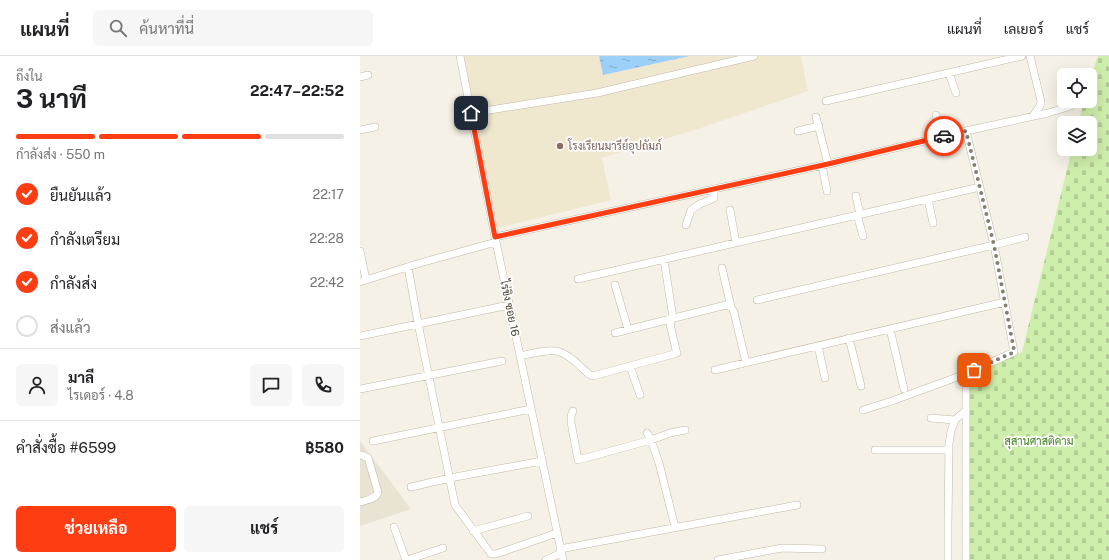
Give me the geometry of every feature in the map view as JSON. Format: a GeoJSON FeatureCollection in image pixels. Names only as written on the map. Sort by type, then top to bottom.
{"type":"FeatureCollection","features":[{"type":"Feature","properties":{"kind":"street","name":"ไร่ขิง ซอย 16"},"geometry":{"type":"LineString","coordinates":[[460,56],[509,305],[561,554]]}},
{"type":"Feature","properties":{"kind":"street"},"geometry":{"type":"LineString","coordinates":[[471,113],[597,93],[754,56]]}},
{"type":"Feature","properties":{"kind":"street"},"geometry":{"type":"LineString","coordinates":[[826,101],[1022,56]]}},
{"type":"Feature","properties":{"kind":"street"},"geometry":{"type":"LineString","coordinates":[[1030,56],[1041,102],[1033,116]]}},
{"type":"Feature","properties":{"kind":"street"},"geometry":{"type":"LineString","coordinates":[[949,73],[956,93]]}},
{"type":"Feature","properties":{"kind":"street"},"geometry":{"type":"LineString","coordinates":[[360,251],[363,281],[496,240],[1063,108]]}},
{"type":"Feature","properties":{"kind":"street"},"geometry":{"type":"LineString","coordinates":[[936,115],[942,137]]}},
{"type":"Feature","properties":{"kind":"street"},"geometry":{"type":"LineString","coordinates":[[816,117],[819,126],[825,164],[827,191]]}},
{"type":"Feature","properties":{"kind":"street"},"geometry":{"type":"LineString","coordinates":[[360,130],[375,126]]}},
{"type":"Feature","properties":{"kind":"street"},"geometry":{"type":"LineString","coordinates":[[798,131],[819,126]]}},
{"type":"Feature","properties":{"kind":"street"},"geometry":{"type":"LineString","coordinates":[[863,410],[968,373],[1014,352],[994,245],[966,131]]}},
{"type":"Feature","properties":{"kind":"street"},"geometry":{"type":"LineString","coordinates":[[578,279],[980,187]]}},
{"type":"Feature","properties":{"kind":"street"},"geometry":{"type":"LineString","coordinates":[[686,225],[692,210],[700,204],[714,198],[714,189]]}},
{"type":"Feature","properties":{"kind":"street"},"geometry":{"type":"LineString","coordinates":[[856,196],[863,236]]}},
{"type":"Feature","properties":{"kind":"street"},"geometry":{"type":"LineString","coordinates":[[928,199],[933,223]]}},
{"type":"Feature","properties":{"kind":"street"},"geometry":{"type":"LineString","coordinates":[[730,210],[736,243]]}},
{"type":"Feature","properties":{"kind":"street"},"geometry":{"type":"LineString","coordinates":[[757,300],[1025,237]]}},
{"type":"Feature","properties":{"kind":"street"},"geometry":{"type":"LineString","coordinates":[[520,356],[537,352],[558,351],[571,358],[591,376],[676,353],[670,324],[673,318],[664,260]]}},
{"type":"Feature","properties":{"kind":"street"},"geometry":{"type":"LineString","coordinates":[[408,267],[455,505],[491,554],[496,554],[557,533]]}},
{"type":"Feature","properties":{"kind":"street"},"geometry":{"type":"LineString","coordinates":[[722,268],[746,363]]}},
{"type":"Feature","properties":{"kind":"street"},"geometry":{"type":"LineString","coordinates":[[616,285],[628,329]]}},
{"type":"Feature","properties":{"kind":"street"},"geometry":{"type":"LineString","coordinates":[[715,370],[1005,302]]}},
{"type":"Feature","properties":{"kind":"street"},"geometry":{"type":"LineString","coordinates":[[360,336],[509,305]]}},
{"type":"Feature","properties":{"kind":"street"},"geometry":{"type":"LineString","coordinates":[[615,332],[726,305],[731,307]]}},
{"type":"Feature","properties":{"kind":"street"},"geometry":{"type":"LineString","coordinates":[[890,329],[904,389]]}},
{"type":"Feature","properties":{"kind":"street"},"geometry":{"type":"LineString","coordinates":[[849,338],[862,386]]}},
{"type":"Feature","properties":{"kind":"street"},"geometry":{"type":"LineString","coordinates":[[818,346],[825,378]]}},
{"type":"Feature","properties":{"kind":"street"},"geometry":{"type":"LineString","coordinates":[[360,389],[502,361]]}},
{"type":"Feature","properties":{"kind":"street"},"geometry":{"type":"LineString","coordinates":[[630,366],[640,395]]}},
{"type":"Feature","properties":{"kind":"street"},"geometry":{"type":"LineString","coordinates":[[966,560],[966,385],[968,373]]}},
{"type":"Feature","properties":{"kind":"street"},"geometry":{"type":"LineString","coordinates":[[373,441],[531,409]]}},
{"type":"Feature","properties":{"kind":"street"},"geometry":{"type":"LineString","coordinates":[[948,560],[949,450],[951,431],[955,420],[966,410]]}},
{"type":"Feature","properties":{"kind":"street"},"geometry":{"type":"LineString","coordinates":[[573,411],[571,422],[578,460],[685,430]]}},
{"type":"Feature","properties":{"kind":"street"},"geometry":{"type":"LineString","coordinates":[[931,418],[955,420]]}},
{"type":"Feature","properties":{"kind":"street"},"geometry":{"type":"LineString","coordinates":[[647,433],[651,440],[659,464],[675,527]]}},
{"type":"Feature","properties":{"kind":"street"},"geometry":{"type":"LineString","coordinates":[[875,450],[949,450]]}},
{"type":"Feature","properties":{"kind":"street"},"geometry":{"type":"LineString","coordinates":[[360,455],[368,458],[378,492],[375,497],[360,502]]}},
{"type":"Feature","properties":{"kind":"street"},"geometry":{"type":"LineString","coordinates":[[411,487],[450,478],[542,461]]}},
{"type":"Feature","properties":{"kind":"street"},"geometry":{"type":"LineString","coordinates":[[546,560],[561,554],[675,527],[797,505]]}},
{"type":"Feature","properties":{"kind":"street"},"geometry":{"type":"LineString","coordinates":[[473,531],[528,516]]}},
{"type":"Feature","properties":{"kind":"street"},"geometry":{"type":"LineString","coordinates":[[394,526],[406,560],[443,548]]}},
{"type":"Feature","properties":{"kind":"street"},"geometry":{"type":"LineString","coordinates":[[718,560],[782,548],[822,549]]}},
{"type":"Feature","properties":{"kind":"shaded area","name":"โรงเรียนมารีย์อุปถัมภ์"},"geometry":{"type":"Polygon","coordinates":[[[462,56],[599,56],[603,75],[690,56],[801,56],[808,91],[698,129],[602,158],[611,200],[498,228],[471,113],[462,56]]]}},
{"type":"Feature","properties":{"kind":"shaded area"},"geometry":{"type":"Polygon","coordinates":[[[360,441],[411,509],[360,526],[360,441]]]}},
{"type":"Feature","properties":{"kind":"green space","name":"สุสานศาสติคาม"},"geometry":{"type":"Polygon","coordinates":[[[1098,56],[1109,56],[1109,560],[968,560],[968,381],[972,373],[1022,352],[1070,156],[1097,156],[1097,116],[1080,116],[1082,108],[1097,108],[1097,68],[1094,68],[1098,56]]]}},
{"type":"Feature","properties":{"kind":"water"},"geometry":{"type":"Polygon","coordinates":[[[599,56],[690,56],[603,75],[599,56]]]}},
{"type":"Feature","properties":{"kind":"way so far"},"geometry":{"type":"LineString","coordinates":[[944,136],[966,131],[994,245],[1014,350],[1012,353],[974,370]]}},
{"type":"Feature","properties":{"kind":"place","name":"โรงเรียนมารีย์อุปถัมภ์"},"geometry":{"type":"Point","coordinates":[560,146]}},
{"type":"Feature","properties":{"kind":"route"},"geometry":{"type":"LineString","coordinates":[[471,113],[495,237],[828,164],[944,136]]}}]}
